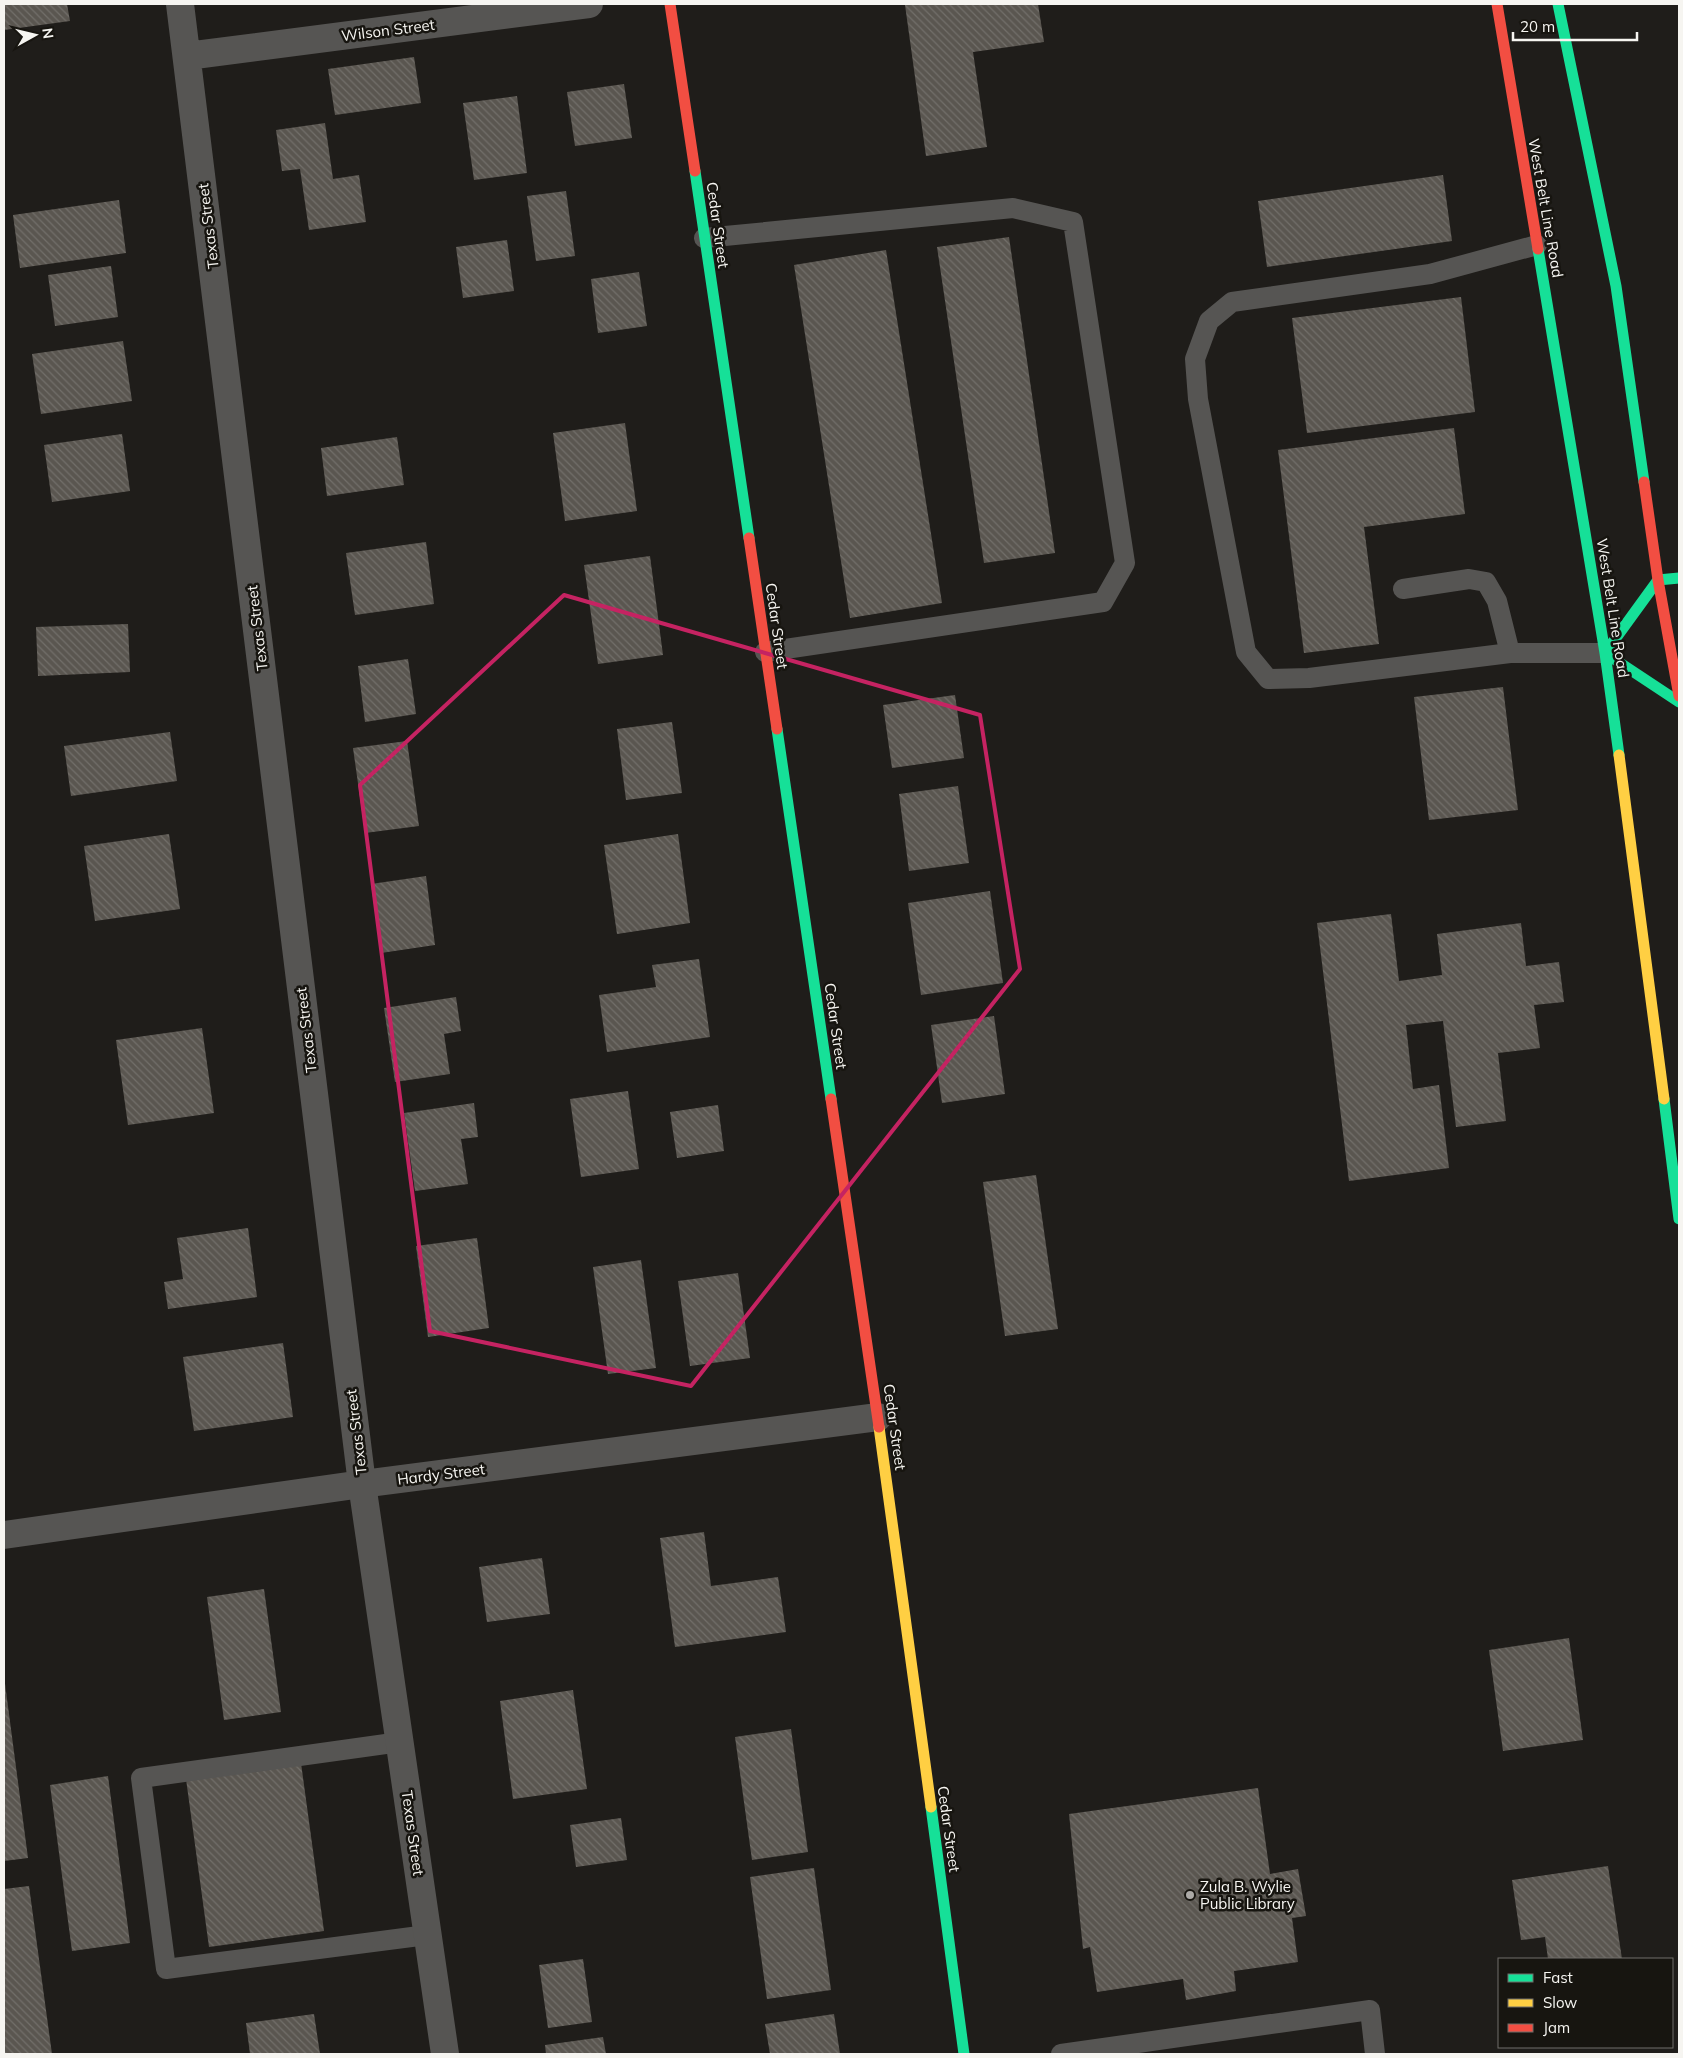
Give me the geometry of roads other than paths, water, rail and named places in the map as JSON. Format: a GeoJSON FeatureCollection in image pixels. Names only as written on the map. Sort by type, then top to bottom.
{"type":"FeatureCollection","features":[{"type":"Feature","properties":{"kind":"street","name":"Texas Street"},"geometry":{"type":"LineString","coordinates":[[180,4],[362,1484],[445,2054]]}},
{"type":"Feature","properties":{"kind":"street","name":"Wilson Street"},"geometry":{"type":"LineString","coordinates":[[187,56],[588,4]]}},
{"type":"Feature","properties":{"kind":"street","name":"Cedar Street"},"geometry":{"type":"LineString","coordinates":[[670,4],[878,1416],[964,2054]]}},
{"type":"Feature","properties":{"kind":"street","name":"West Belt Line Road"},"geometry":{"type":"LineString","coordinates":[[1497,4],[1605,653],[1638,890],[1679,1219]]}},
{"type":"Feature","properties":{"kind":"street"},"geometry":{"type":"LineString","coordinates":[[1558,4],[1616,286],[1658,580],[1679,696]]}},
{"type":"Feature","properties":{"kind":"street"},"geometry":{"type":"LineString","coordinates":[[1679,578],[1658,580],[1605,653],[1679,702]]}},
{"type":"Feature","properties":{"kind":"street","name":"Hardy Street"},"geometry":{"type":"LineString","coordinates":[[4,1535],[362,1484],[878,1416]]}},
{"type":"Feature","properties":{"kind":"lane"},"geometry":{"type":"LineString","coordinates":[[704,238],[1012,208],[1073,222],[1125,563],[1102,602],[765,652]]}},
{"type":"Feature","properties":{"kind":"lane"},"geometry":{"type":"LineString","coordinates":[[1538,245],[1430,274],[1232,302],[1209,321],[1195,359],[1198,399],[1246,652],[1268,679],[1310,678],[1510,653],[1605,653]]}},
{"type":"Feature","properties":{"kind":"lane"},"geometry":{"type":"LineString","coordinates":[[1403,589],[1469,579],[1486,582],[1497,601],[1510,653]]}},
{"type":"Feature","properties":{"kind":"lane"},"geometry":{"type":"LineString","coordinates":[[400,1742],[141,1778],[166,1969],[427,1935]]}},
{"type":"Feature","properties":{"kind":"lane"},"geometry":{"type":"LineString","coordinates":[[1061,2054],[1370,2010],[1375,2054]]}},
{"type":"Feature","properties":{"kind":"place","name":"Zula B. Wylie Public Library"},"geometry":{"type":"Point","coordinates":[1190,1895]}}]}
